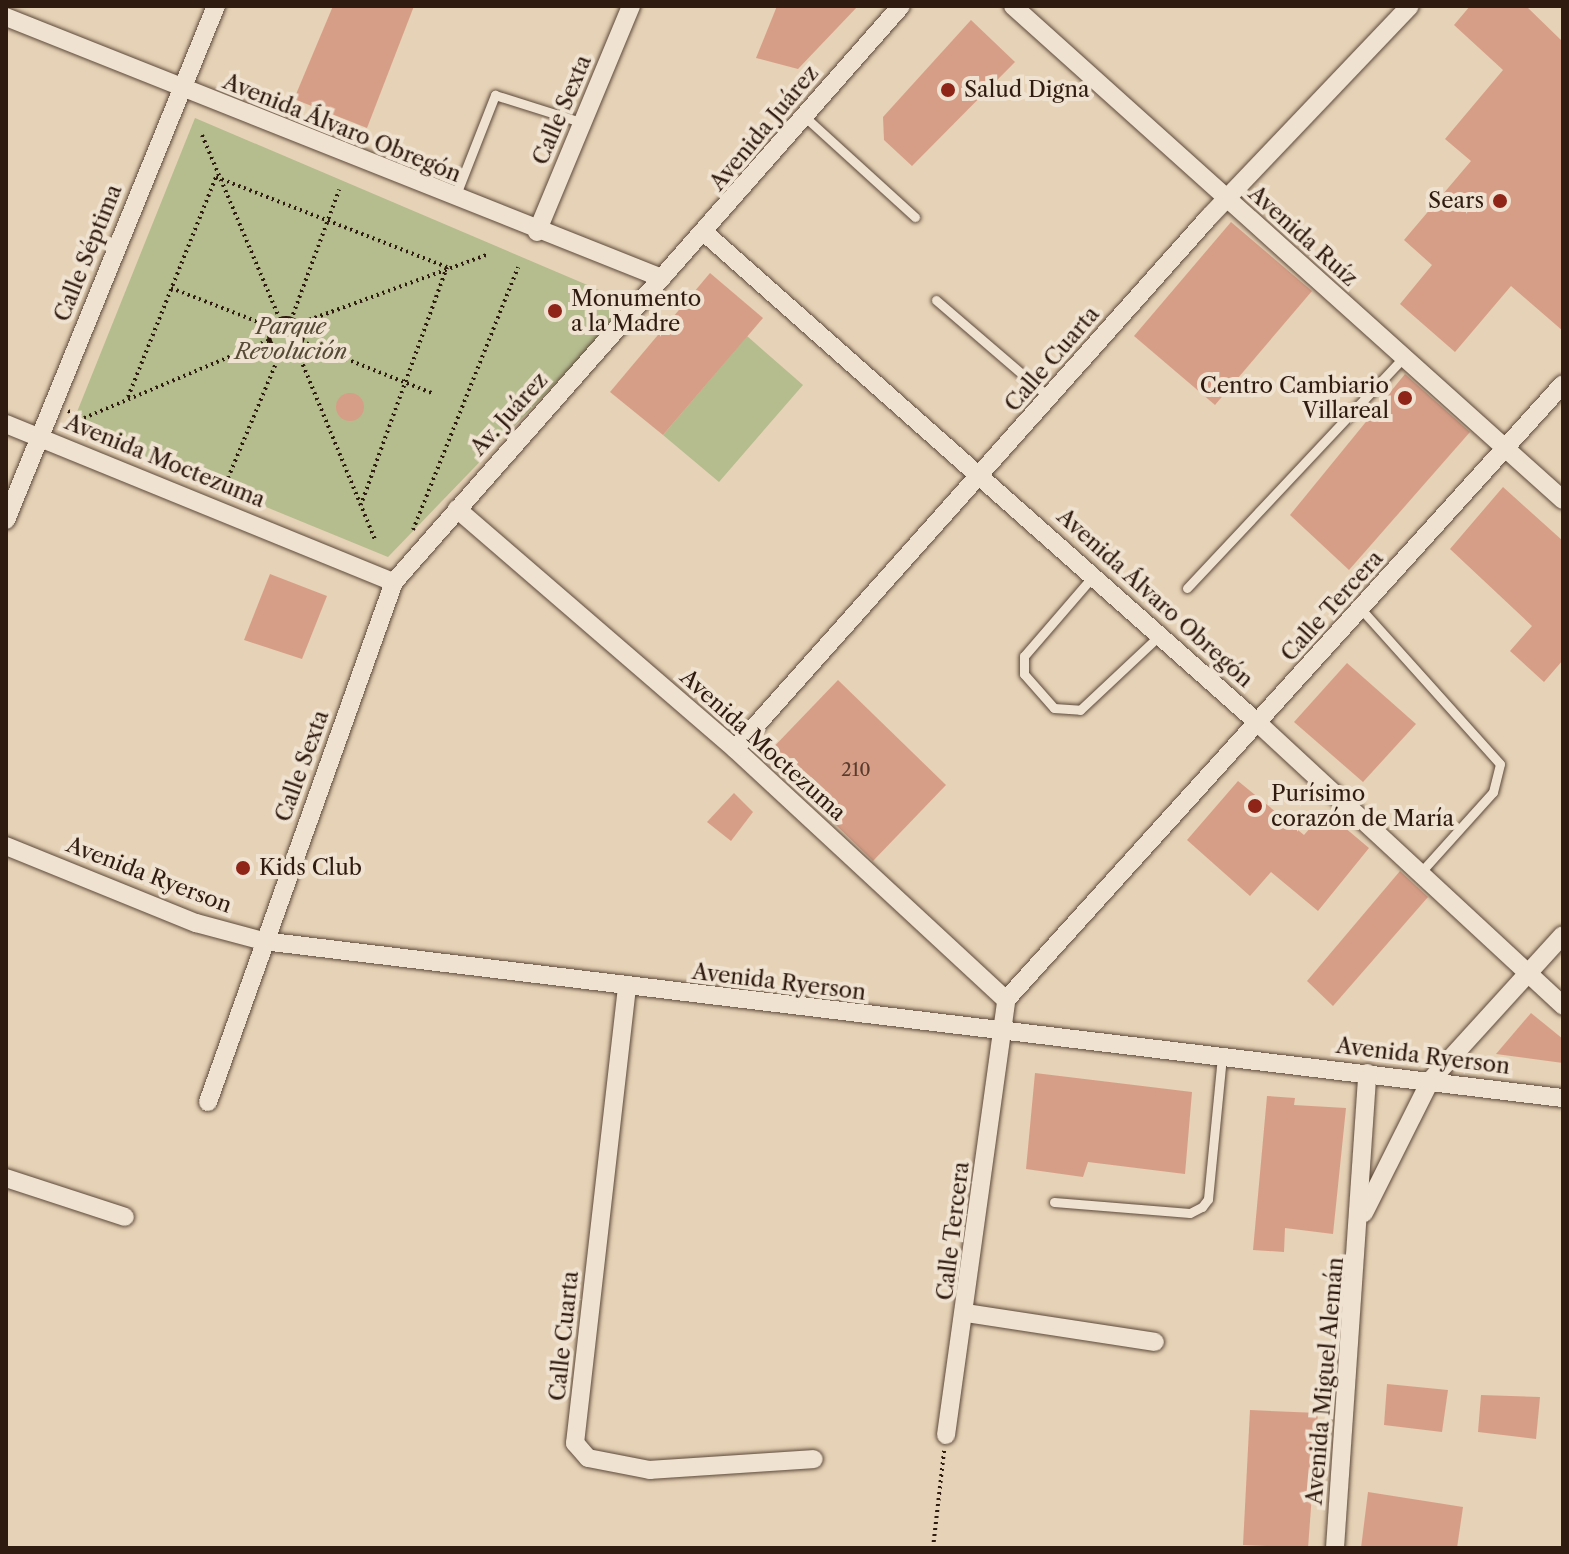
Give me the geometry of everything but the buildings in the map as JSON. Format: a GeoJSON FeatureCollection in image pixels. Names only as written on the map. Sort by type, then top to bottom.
{"type":"FeatureCollection","features":[{"type":"Feature","properties":{"kind":"street","name":"Calle Séptima"},"geometry":{"type":"LineString","coordinates":[[6,520],[216,6]]}},
{"type":"Feature","properties":{"kind":"street","name":"Calle Sexta"},"geometry":{"type":"LineString","coordinates":[[537,232],[631,6]]}},
{"type":"Feature","properties":{"kind":"street","name":"Avenida Juárez"},"geometry":{"type":"LineString","coordinates":[[662,278],[706,234],[901,6]]}},
{"type":"Feature","properties":{"kind":"street","name":"Avenida Ruíz"},"geometry":{"type":"LineString","coordinates":[[1013,6],[1563,500]]}},
{"type":"Feature","properties":{"kind":"street","name":"Calle Cuarta"},"geometry":{"type":"LineString","coordinates":[[735,749],[1226,200],[1410,6]]}},
{"type":"Feature","properties":{"kind":"street","name":"Avenida Álvaro Obregón"},"geometry":{"type":"LineString","coordinates":[[6,17],[454,200],[662,278]]}},
{"type":"Feature","properties":{"kind":"street","name":"Avenida Álvaro Obregón"},"geometry":{"type":"LineString","coordinates":[[706,234],[983,475],[1421,872],[1563,1006]]}},
{"type":"Feature","properties":{"kind":"street","name":"Av. Juárez"},"geometry":{"type":"LineString","coordinates":[[394,582],[662,278]]}},
{"type":"Feature","properties":{"kind":"street","name":"Calle Tercera"},"geometry":{"type":"LineString","coordinates":[[1006,1000],[1259,724],[1563,384]]}},
{"type":"Feature","properties":{"kind":"street","name":"Avenida Moctezuma"},"geometry":{"type":"LineString","coordinates":[[6,424],[394,582]]}},
{"type":"Feature","properties":{"kind":"street","name":"Avenida Moctezuma"},"geometry":{"type":"LineString","coordinates":[[457,509],[735,749],[1006,1000]]}},
{"type":"Feature","properties":{"kind":"street","name":"Calle Sexta"},"geometry":{"type":"LineString","coordinates":[[208,1102],[263,941],[394,582]]}},
{"type":"Feature","properties":{"kind":"street","name":"Avenida Ryerson"},"geometry":{"type":"LineString","coordinates":[[6,846],[196,923],[263,941],[1003,1033],[1563,1098]]}},
{"type":"Feature","properties":{"kind":"street","name":"Avenida Miguel Alemán"},"geometry":{"type":"LineString","coordinates":[[1362,1218],[1430,1081],[1563,935]]}},
{"type":"Feature","properties":{"kind":"street","name":"Calle Cuarta"},"geometry":{"type":"LineString","coordinates":[[627,987],[575,1443],[588,1458],[650,1470],[814,1459]]}},
{"type":"Feature","properties":{"kind":"street"},"geometry":{"type":"LineString","coordinates":[[1003,1033],[1006,1000]]}},
{"type":"Feature","properties":{"kind":"street","name":"Calle Tercera"},"geometry":{"type":"LineString","coordinates":[[946,1435],[966,1313],[1003,1033]]}},
{"type":"Feature","properties":{"kind":"street","name":"Avenida Miguel Alemán"},"geometry":{"type":"LineString","coordinates":[[1335,1548],[1362,1218],[1367,1073]]}},
{"type":"Feature","properties":{"kind":"street"},"geometry":{"type":"LineString","coordinates":[[6,1178],[125,1217]]}},
{"type":"Feature","properties":{"kind":"street"},"geometry":{"type":"LineString","coordinates":[[966,1313],[1155,1342]]}},
{"type":"Feature","properties":{"kind":"lane"},"geometry":{"type":"LineString","coordinates":[[454,200],[495,95],[584,123]]}},
{"type":"Feature","properties":{"kind":"lane"},"geometry":{"type":"LineString","coordinates":[[804,116],[915,217]]}},
{"type":"Feature","properties":{"kind":"lane"},"geometry":{"type":"LineString","coordinates":[[936,300],[1050,398]]}},
{"type":"Feature","properties":{"kind":"lane"},"geometry":{"type":"LineString","coordinates":[[1187,588],[1403,358]]}},
{"type":"Feature","properties":{"kind":"lane"},"geometry":{"type":"LineString","coordinates":[[1094,575],[1024,656],[1024,674],[1054,708],[1080,710],[1160,635]]}},
{"type":"Feature","properties":{"kind":"lane"},"geometry":{"type":"LineString","coordinates":[[1361,609],[1500,764],[1493,792],[1421,872]]}},
{"type":"Feature","properties":{"kind":"lane"},"geometry":{"type":"LineString","coordinates":[[1054,1202],[1190,1213],[1202,1207],[1208,1199],[1222,1057]]}},
{"type":"Feature","properties":{"kind":"path"},"geometry":{"type":"LineString","coordinates":[[202,135],[216,177],[280,320]]}},
{"type":"Feature","properties":{"kind":"path"},"geometry":{"type":"LineString","coordinates":[[216,177],[447,267]]}},
{"type":"Feature","properties":{"kind":"path"},"geometry":{"type":"LineString","coordinates":[[128,397],[216,177]]}},
{"type":"Feature","properties":{"kind":"path"},"geometry":{"type":"LineString","coordinates":[[291,320],[339,190]]}},
{"type":"Feature","properties":{"kind":"path"},"geometry":{"type":"LineString","coordinates":[[298,324],[489,254]]}},
{"type":"Feature","properties":{"kind":"path"},"geometry":{"type":"LineString","coordinates":[[361,505],[447,267]]}},
{"type":"Feature","properties":{"kind":"path"},"geometry":{"type":"LineString","coordinates":[[411,536],[518,267]]}},
{"type":"Feature","properties":{"kind":"path"},"geometry":{"type":"LineString","coordinates":[[171,288],[271,327]]}},
{"type":"Feature","properties":{"kind":"path"},"geometry":{"type":"LineString","coordinates":[[281,351],[270,340],[271,327],[280,320],[298,324]]}},
{"type":"Feature","properties":{"kind":"path"},"geometry":{"type":"LineString","coordinates":[[281,351],[296,348],[301,341],[298,324]]}},
{"type":"Feature","properties":{"kind":"path"},"geometry":{"type":"LineString","coordinates":[[84,418],[270,340]]}},
{"type":"Feature","properties":{"kind":"path"},"geometry":{"type":"LineString","coordinates":[[301,341],[434,394]]}},
{"type":"Feature","properties":{"kind":"path"},"geometry":{"type":"LineString","coordinates":[[296,348],[375,540]]}},
{"type":"Feature","properties":{"kind":"path"},"geometry":{"type":"LineString","coordinates":[[228,478],[281,351]]}},
{"type":"Feature","properties":{"kind":"path"},"geometry":{"type":"LineString","coordinates":[[933,1548],[946,1435]]}},
{"type":"Feature","properties":{"kind":"green space","name":"Parque Revolución"},"geometry":{"type":"Polygon","coordinates":[[[195,118],[632,304],[388,557],[71,427],[195,118]]]}},
{"type":"Feature","properties":{"kind":"green space"},"geometry":{"type":"Polygon","coordinates":[[[747,336],[803,385],[719,482],[663,435],[747,336]]]}},
{"type":"Feature","properties":{"kind":"place","name":"Salud Digna"},"geometry":{"type":"Point","coordinates":[948,90]}},
{"type":"Feature","properties":{"kind":"place","name":"Sears"},"geometry":{"type":"Point","coordinates":[1500,201]}},
{"type":"Feature","properties":{"kind":"place","name":"Monumento a la Madre"},"geometry":{"type":"Point","coordinates":[555,311]}},
{"type":"Feature","properties":{"kind":"place","name":"Centro Cambiario Villareal"},"geometry":{"type":"Point","coordinates":[1405,398]}},
{"type":"Feature","properties":{"kind":"place","name":"Purísimo corazón de María"},"geometry":{"type":"Point","coordinates":[1255,806]}},
{"type":"Feature","properties":{"kind":"place","name":"Kids Club"},"geometry":{"type":"Point","coordinates":[243,868]}}]}
